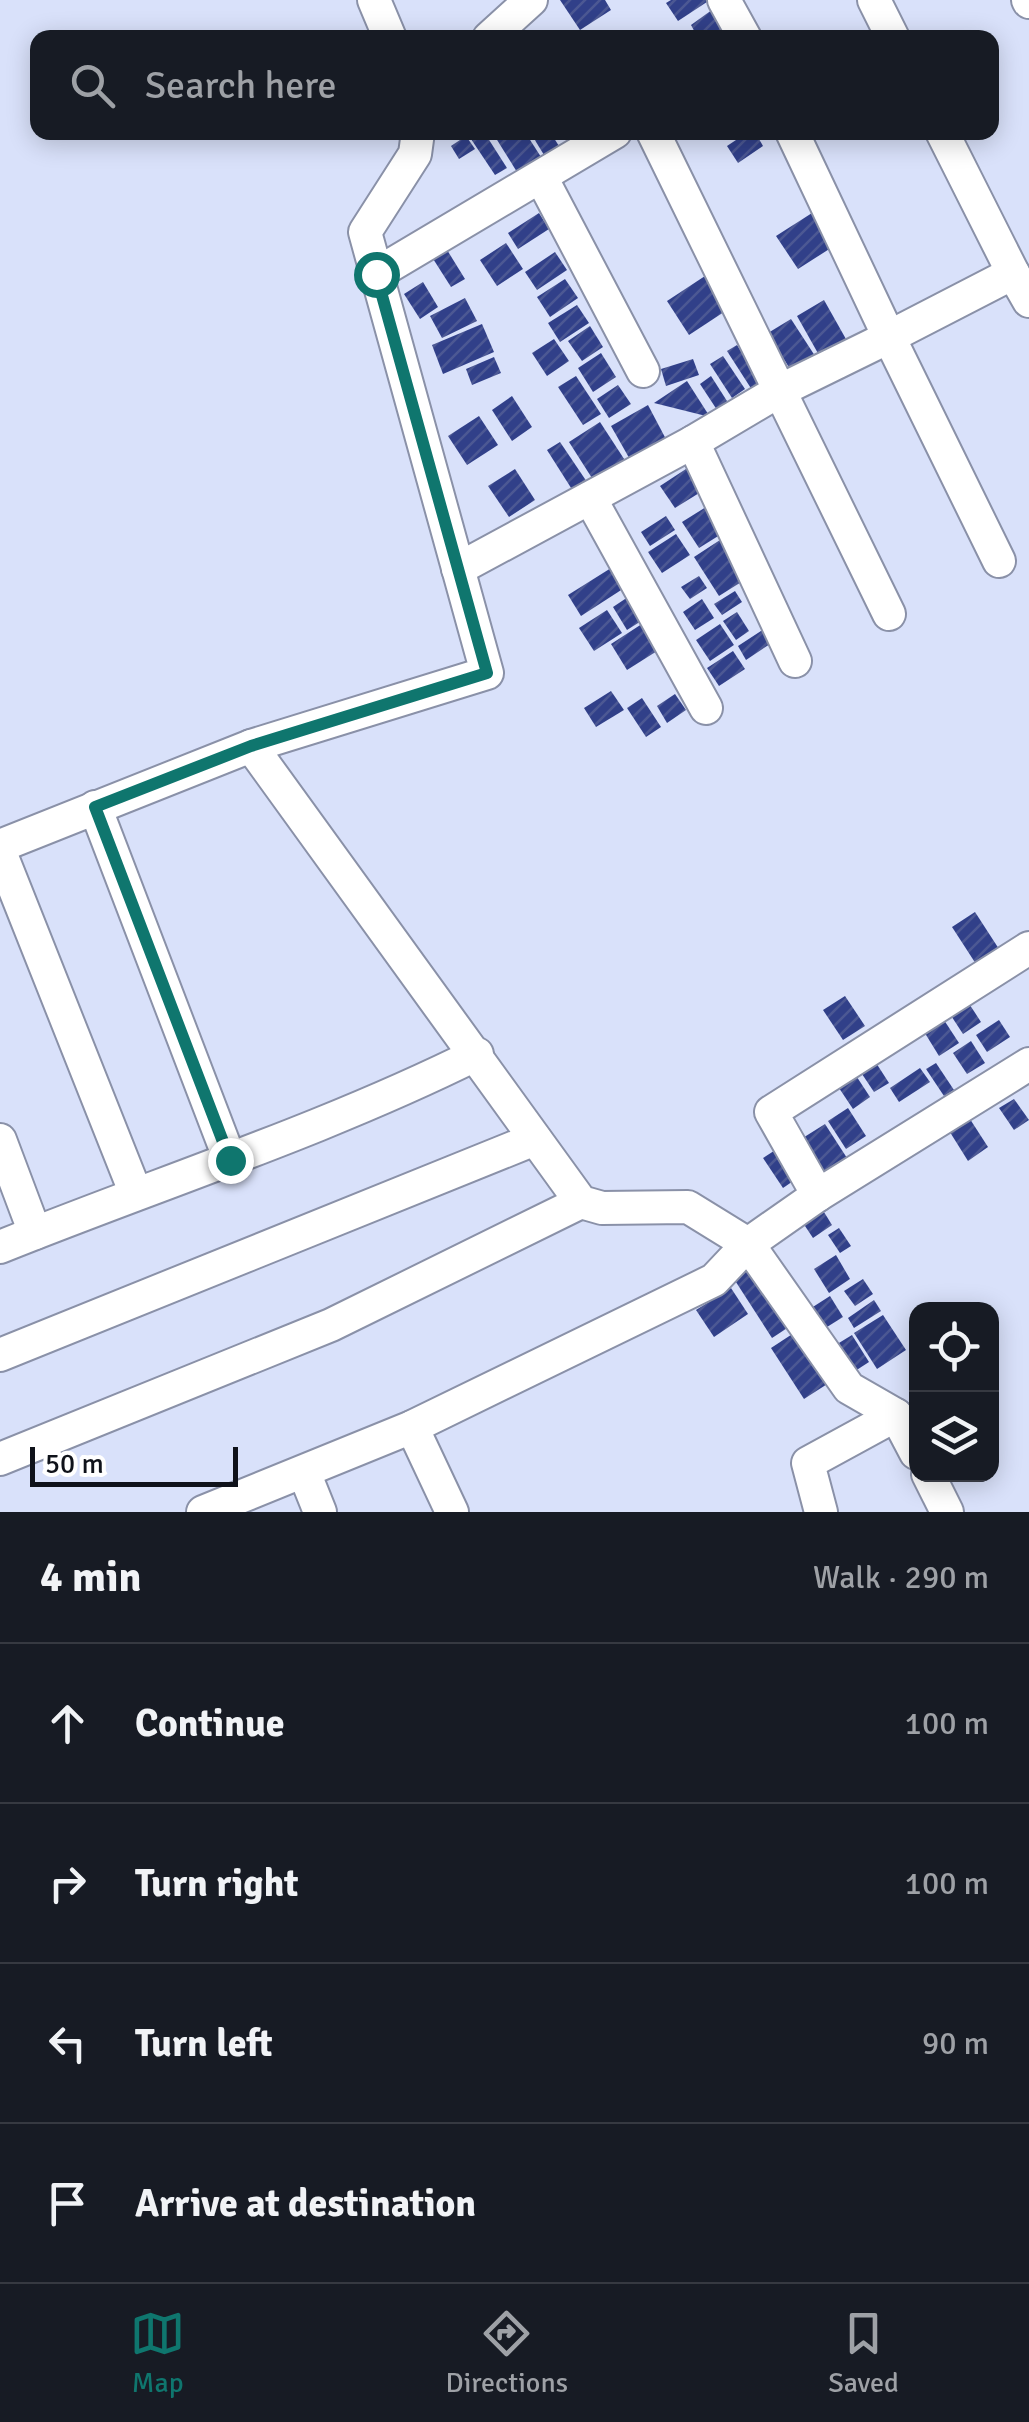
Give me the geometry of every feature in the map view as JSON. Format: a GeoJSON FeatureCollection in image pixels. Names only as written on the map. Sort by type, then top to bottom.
{"type":"FeatureCollection","features":[{"type":"Feature","properties":{"kind":"street"},"geometry":{"type":"LineString","coordinates":[[374,0],[387,30]]}},
{"type":"Feature","properties":{"kind":"street"},"geometry":{"type":"LineString","coordinates":[[498,30],[531,0]]}},
{"type":"Feature","properties":{"kind":"street"},"geometry":{"type":"LineString","coordinates":[[724,0],[741,30]]}},
{"type":"Feature","properties":{"kind":"street"},"geometry":{"type":"LineString","coordinates":[[874,0],[889,30]]}},
{"type":"Feature","properties":{"kind":"street"},"geometry":{"type":"LineString","coordinates":[[136,1194],[0,849],[251,746],[487,673],[365,232],[415,154],[417,140]]}},
{"type":"Feature","properties":{"kind":"street"},"geometry":{"type":"LineString","coordinates":[[376,274],[602,140]]}},
{"type":"Feature","properties":{"kind":"street"},"geometry":{"type":"LineString","coordinates":[[658,140],[889,614]]}},
{"type":"Feature","properties":{"kind":"street"},"geometry":{"type":"LineString","coordinates":[[796,140],[999,561]]}},
{"type":"Feature","properties":{"kind":"street"},"geometry":{"type":"LineString","coordinates":[[458,568],[693,442],[779,391],[889,337],[1021,287],[946,140]]}},
{"type":"Feature","properties":{"kind":"street"},"geometry":{"type":"LineString","coordinates":[[540,177],[643,371]]}},
{"type":"Feature","properties":{"kind":"street"},"geometry":{"type":"LineString","coordinates":[[693,442],[796,661]]}},
{"type":"Feature","properties":{"kind":"street"},"geometry":{"type":"LineString","coordinates":[[590,498],[706,708]]}},
{"type":"Feature","properties":{"kind":"street"},"geometry":{"type":"LineString","coordinates":[[251,746],[580,1202],[602,1208],[688,1207],[748,1244],[849,1388],[896,1414],[909,1439]]}},
{"type":"Feature","properties":{"kind":"street"},"geometry":{"type":"LineString","coordinates":[[95,807],[230,1160]]}},
{"type":"Feature","properties":{"kind":"street"},"geometry":{"type":"LineString","coordinates":[[818,1195],[771,1112],[1025,959]]}},
{"type":"Feature","properties":{"kind":"street"},"geometry":{"type":"LineString","coordinates":[[0,1247],[399,1093],[476,1054]]}},
{"type":"Feature","properties":{"kind":"street"},"geometry":{"type":"LineString","coordinates":[[202,1512],[412,1427],[714,1280],[748,1244],[818,1195],[1029,1064]]}},
{"type":"Feature","properties":{"kind":"street"},"geometry":{"type":"LineString","coordinates":[[0,1355],[535,1139]]}},
{"type":"Feature","properties":{"kind":"street"},"geometry":{"type":"LineString","coordinates":[[0,1140],[35,1233]]}},
{"type":"Feature","properties":{"kind":"street"},"geometry":{"type":"LineString","coordinates":[[0,1459],[331,1325],[580,1202]]}},
{"type":"Feature","properties":{"kind":"street"},"geometry":{"type":"LineString","coordinates":[[821,1512],[808,1463],[896,1414]]}},
{"type":"Feature","properties":{"kind":"street"},"geometry":{"type":"LineString","coordinates":[[412,1427],[452,1512]]}},
{"type":"Feature","properties":{"kind":"street"},"geometry":{"type":"LineString","coordinates":[[304,1472],[320,1512]]}},
{"type":"Feature","properties":{"kind":"street"},"geometry":{"type":"LineString","coordinates":[[932,1482],[948,1512]]}},
{"type":"Feature","properties":{"kind":"building"},"geometry":{"type":"Polygon","coordinates":[[[560,0],[605,0],[611,10],[580,30],[560,0]]]}},
{"type":"Feature","properties":{"kind":"building"},"geometry":{"type":"Polygon","coordinates":[[[710,0],[678,21],[666,3],[710,0]]]}},
{"type":"Feature","properties":{"kind":"building"},"geometry":{"type":"Polygon","coordinates":[[[716,7],[728,30],[694,30],[691,25],[716,7]]]}},
{"type":"Feature","properties":{"kind":"building"},"geometry":{"type":"Polygon","coordinates":[[[469,140],[475,149],[459,159],[451,146],[469,140]]]}},
{"type":"Feature","properties":{"kind":"building"},"geometry":{"type":"Polygon","coordinates":[[[472,140],[489,140],[507,168],[495,175],[472,140]]]}},
{"type":"Feature","properties":{"kind":"building"},"geometry":{"type":"Polygon","coordinates":[[[497,140],[530,140],[541,157],[517,172],[497,140]]]}},
{"type":"Feature","properties":{"kind":"building"},"geometry":{"type":"Polygon","coordinates":[[[535,140],[555,140],[559,146],[544,155],[535,140]]]}},
{"type":"Feature","properties":{"kind":"building"},"geometry":{"type":"Polygon","coordinates":[[[736,140],[760,140],[763,146],[738,163],[727,146],[736,140]]]}},
{"type":"Feature","properties":{"kind":"building"},"geometry":{"type":"Polygon","coordinates":[[[539,213],[549,229],[518,249],[508,233],[539,213]]]}},
{"type":"Feature","properties":{"kind":"building"},"geometry":{"type":"Polygon","coordinates":[[[812,213],[834,246],[798,269],[776,236],[812,213]]]}},
{"type":"Feature","properties":{"kind":"building"},"geometry":{"type":"Polygon","coordinates":[[[506,243],[523,269],[497,286],[480,260],[506,243]]]}},
{"type":"Feature","properties":{"kind":"building"},"geometry":{"type":"Polygon","coordinates":[[[444,245],[465,279],[451,287],[430,254],[444,245]]]}},
{"type":"Feature","properties":{"kind":"building"},"geometry":{"type":"Polygon","coordinates":[[[555,252],[567,270],[537,290],[525,272],[555,252]]]}},
{"type":"Feature","properties":{"kind":"building"},"geometry":{"type":"Polygon","coordinates":[[[705,276],[727,310],[689,335],[667,301],[705,276]]]}},
{"type":"Feature","properties":{"kind":"building"},"geometry":{"type":"Polygon","coordinates":[[[565,279],[578,298],[550,317],[537,297],[565,279]]]}},
{"type":"Feature","properties":{"kind":"building"},"geometry":{"type":"Polygon","coordinates":[[[423,282],[438,307],[420,319],[404,294],[423,282]]]}},
{"type":"Feature","properties":{"kind":"building"},"geometry":{"type":"Polygon","coordinates":[[[465,298],[477,321],[442,338],[430,316],[465,298]]]}},
{"type":"Feature","properties":{"kind":"building"},"geometry":{"type":"Polygon","coordinates":[[[824,300],[851,348],[824,364],[797,316],[824,300]]]}},
{"type":"Feature","properties":{"kind":"building"},"geometry":{"type":"Polygon","coordinates":[[[577,305],[589,323],[560,342],[548,323],[577,305]]]}},
{"type":"Feature","properties":{"kind":"building"},"geometry":{"type":"Polygon","coordinates":[[[791,319],[817,359],[793,374],[768,333],[791,319]]]}},
{"type":"Feature","properties":{"kind":"building"},"geometry":{"type":"Polygon","coordinates":[[[482,324],[494,352],[443,374],[432,345],[482,324]]]}},
{"type":"Feature","properties":{"kind":"building"},"geometry":{"type":"Polygon","coordinates":[[[590,326],[603,347],[582,361],[568,341],[590,326]]]}},
{"type":"Feature","properties":{"kind":"building"},"geometry":{"type":"Polygon","coordinates":[[[554,339],[569,361],[547,376],[532,353],[554,339]]]}},
{"type":"Feature","properties":{"kind":"building"},"geometry":{"type":"Polygon","coordinates":[[[737,345],[764,386],[754,393],[727,351],[737,345]]]}},
{"type":"Feature","properties":{"kind":"building"},"geometry":{"type":"Polygon","coordinates":[[[601,353],[616,377],[593,392],[578,368],[601,353]]]}},
{"type":"Feature","properties":{"kind":"building"},"geometry":{"type":"Polygon","coordinates":[[[723,356],[745,389],[732,398],[710,364],[723,356]]]}},
{"type":"Feature","properties":{"kind":"building"},"geometry":{"type":"Polygon","coordinates":[[[494,357],[501,373],[472,385],[466,369],[494,357]]]}},
{"type":"Feature","properties":{"kind":"building"},"geometry":{"type":"Polygon","coordinates":[[[693,359],[699,375],[666,386],[661,369],[693,359]]]}},
{"type":"Feature","properties":{"kind":"building"},"geometry":{"type":"Polygon","coordinates":[[[576,376],[601,414],[583,425],[558,387],[576,376]]]}},
{"type":"Feature","properties":{"kind":"building"},"geometry":{"type":"Polygon","coordinates":[[[711,376],[734,412],[723,419],[700,384],[711,376]]]}},
{"type":"Feature","properties":{"kind":"building"},"geometry":{"type":"Polygon","coordinates":[[[687,381],[710,417],[654,403],[687,381]]]}},
{"type":"Feature","properties":{"kind":"building"},"geometry":{"type":"Polygon","coordinates":[[[618,385],[631,404],[609,418],[597,399],[618,385]]]}},
{"type":"Feature","properties":{"kind":"building"},"geometry":{"type":"Polygon","coordinates":[[[512,396],[532,427],[512,441],[492,410],[512,396]]]}},
{"type":"Feature","properties":{"kind":"building"},"geometry":{"type":"Polygon","coordinates":[[[648,405],[668,443],[632,463],[611,426],[648,405]]]}},
{"type":"Feature","properties":{"kind":"building"},"geometry":{"type":"Polygon","coordinates":[[[479,416],[498,445],[467,465],[448,436],[479,416]]]}},
{"type":"Feature","properties":{"kind":"building"},"geometry":{"type":"Polygon","coordinates":[[[600,422],[628,465],[597,486],[569,442],[600,422]]]}},
{"type":"Feature","properties":{"kind":"building"},"geometry":{"type":"Polygon","coordinates":[[[560,442],[587,482],[573,491],[547,450],[560,442]]]}},
{"type":"Feature","properties":{"kind":"building"},"geometry":{"type":"Polygon","coordinates":[[[689,467],[704,490],[675,508],[660,486],[689,467]]]}},
{"type":"Feature","properties":{"kind":"building"},"geometry":{"type":"Polygon","coordinates":[[[515,469],[535,500],[509,517],[488,486],[515,469]]]}},
{"type":"Feature","properties":{"kind":"building"},"geometry":{"type":"Polygon","coordinates":[[[706,507],[723,533],[699,548],[682,522],[706,507]]]}},
{"type":"Feature","properties":{"kind":"building"},"geometry":{"type":"Polygon","coordinates":[[[666,516],[675,530],[650,546],[641,532],[666,516]]]}},
{"type":"Feature","properties":{"kind":"building"},"geometry":{"type":"Polygon","coordinates":[[[676,534],[690,555],[662,573],[648,552],[676,534]]]}},
{"type":"Feature","properties":{"kind":"building"},"geometry":{"type":"Polygon","coordinates":[[[720,540],[746,579],[719,596],[694,557],[720,540]]]}},
{"type":"Feature","properties":{"kind":"building"},"geometry":{"type":"Polygon","coordinates":[[[619,563],[632,583],[581,616],[568,595],[619,563]]]}},
{"type":"Feature","properties":{"kind":"building"},"geometry":{"type":"Polygon","coordinates":[[[699,576],[707,588],[690,599],[681,587],[699,576]]]}},
{"type":"Feature","properties":{"kind":"building"},"geometry":{"type":"Polygon","coordinates":[[[735,591],[742,602],[722,615],[714,604],[735,591]]]}},
{"type":"Feature","properties":{"kind":"building"},"geometry":{"type":"Polygon","coordinates":[[[631,595],[646,618],[627,630],[613,607],[631,595]]]}},
{"type":"Feature","properties":{"kind":"building"},"geometry":{"type":"Polygon","coordinates":[[[702,599],[714,618],[695,630],[683,612],[702,599]]]}},
{"type":"Feature","properties":{"kind":"building"},"geometry":{"type":"Polygon","coordinates":[[[607,610],[622,633],[594,651],[579,628],[607,610]]]}},
{"type":"Feature","properties":{"kind":"building"},"geometry":{"type":"Polygon","coordinates":[[[737,612],[749,631],[736,640],[723,621],[737,612]]]}},
{"type":"Feature","properties":{"kind":"building"},"geometry":{"type":"Polygon","coordinates":[[[648,620],[665,646],[627,670],[611,644],[648,620]]]}},
{"type":"Feature","properties":{"kind":"building"},"geometry":{"type":"Polygon","coordinates":[[[720,624],[734,645],[710,661],[696,640],[720,624]]]}},
{"type":"Feature","properties":{"kind":"building"},"geometry":{"type":"Polygon","coordinates":[[[764,629],[773,642],[746,660],[738,646],[764,629]]]}},
{"type":"Feature","properties":{"kind":"building"},"geometry":{"type":"Polygon","coordinates":[[[733,651],[745,669],[719,686],[707,668],[733,651]]]}},
{"type":"Feature","properties":{"kind":"building"},"geometry":{"type":"Polygon","coordinates":[[[611,691],[624,710],[596,727],[584,708],[611,691]]]}},
{"type":"Feature","properties":{"kind":"building"},"geometry":{"type":"Polygon","coordinates":[[[675,694],[686,710],[667,723],[657,706],[675,694]]]}},
{"type":"Feature","properties":{"kind":"building"},"geometry":{"type":"Polygon","coordinates":[[[642,698],[661,727],[646,737],[627,708],[642,698]]]}},
{"type":"Feature","properties":{"kind":"building"},"geometry":{"type":"Polygon","coordinates":[[[975,912],[999,949],[976,964],[952,927],[975,912]]]}},
{"type":"Feature","properties":{"kind":"building"},"geometry":{"type":"Polygon","coordinates":[[[845,996],[865,1026],[843,1040],[823,1010],[845,996]]]}},
{"type":"Feature","properties":{"kind":"building"},"geometry":{"type":"Polygon","coordinates":[[[966,999],[981,1022],[963,1034],[948,1011],[966,999]]]}},
{"type":"Feature","properties":{"kind":"building"},"geometry":{"type":"Polygon","coordinates":[[[942,1017],[959,1043],[939,1056],[923,1030],[942,1017]]]}},
{"type":"Feature","properties":{"kind":"building"},"geometry":{"type":"Polygon","coordinates":[[[999,1020],[1010,1037],[987,1052],[976,1035],[999,1020]]]}},
{"type":"Feature","properties":{"kind":"building"},"geometry":{"type":"Polygon","coordinates":[[[971,1041],[985,1063],[967,1074],[953,1053],[971,1041]]]}},
{"type":"Feature","properties":{"kind":"building"},"geometry":{"type":"Polygon","coordinates":[[[871,1055],[889,1083],[874,1092],[856,1065],[871,1055]]]}},
{"type":"Feature","properties":{"kind":"building"},"geometry":{"type":"Polygon","coordinates":[[[936,1063],[954,1090],[944,1096],[926,1069],[936,1063]]]}},
{"type":"Feature","properties":{"kind":"building"},"geometry":{"type":"Polygon","coordinates":[[[849,1065],[870,1097],[853,1109],[831,1076],[849,1065]]]}},
{"type":"Feature","properties":{"kind":"building"},"geometry":{"type":"Polygon","coordinates":[[[920,1068],[930,1082],[899,1102],[890,1088],[920,1068]]]}},
{"type":"Feature","properties":{"kind":"building"},"geometry":{"type":"Polygon","coordinates":[[[1014,1099],[1029,1120],[1014,1130],[999,1108],[1014,1099]]]}},
{"type":"Feature","properties":{"kind":"building"},"geometry":{"type":"Polygon","coordinates":[[[848,1108],[866,1136],[846,1149],[828,1121],[848,1108]]]}},
{"type":"Feature","properties":{"kind":"building"},"geometry":{"type":"Polygon","coordinates":[[[968,1116],[988,1147],[968,1161],[948,1129],[968,1116]]]}},
{"type":"Feature","properties":{"kind":"building"},"geometry":{"type":"Polygon","coordinates":[[[825,1124],[847,1158],[820,1175],[798,1141],[825,1124]]]}},
{"type":"Feature","properties":{"kind":"building"},"geometry":{"type":"Polygon","coordinates":[[[780,1147],[799,1177],[783,1188],[763,1158],[780,1147]]]}},
{"type":"Feature","properties":{"kind":"building"},"geometry":{"type":"Polygon","coordinates":[[[819,1204],[832,1225],[813,1238],[799,1217],[819,1204]]]}},
{"type":"Feature","properties":{"kind":"building"},"geometry":{"type":"Polygon","coordinates":[[[839,1228],[851,1246],[840,1253],[828,1235],[839,1228]]]}},
{"type":"Feature","properties":{"kind":"building"},"geometry":{"type":"Polygon","coordinates":[[[836,1255],[850,1279],[829,1293],[814,1269],[836,1255]]]}},
{"type":"Feature","properties":{"kind":"building"},"geometry":{"type":"Polygon","coordinates":[[[756,1264],[795,1323],[772,1338],[734,1279],[756,1264]]]}},
{"type":"Feature","properties":{"kind":"building"},"geometry":{"type":"Polygon","coordinates":[[[863,1279],[873,1294],[855,1306],[844,1291],[863,1279]]]}},
{"type":"Feature","properties":{"kind":"building"},"geometry":{"type":"Polygon","coordinates":[[[731,1288],[748,1314],[714,1337],[696,1310],[731,1288]]]}},
{"type":"Feature","properties":{"kind":"building"},"geometry":{"type":"Polygon","coordinates":[[[830,1296],[843,1317],[819,1332],[805,1312],[830,1296]]]}},
{"type":"Feature","properties":{"kind":"building"},"geometry":{"type":"Polygon","coordinates":[[[874,1300],[881,1311],[854,1328],[848,1318],[874,1300]]]}},
{"type":"Feature","properties":{"kind":"building"},"geometry":{"type":"Polygon","coordinates":[[[883,1315],[906,1350],[877,1369],[854,1333],[883,1315]]]}},
{"type":"Feature","properties":{"kind":"building"},"geometry":{"type":"Polygon","coordinates":[[[800,1329],[835,1379],[804,1399],[771,1348],[800,1329]]]}},
{"type":"Feature","properties":{"kind":"building"},"geometry":{"type":"Polygon","coordinates":[[[852,1335],[869,1362],[852,1373],[834,1346],[852,1335]]]}},
{"type":"Feature","properties":{"kind":"route"},"geometry":{"type":"LineString","coordinates":[[230,1160],[95,807],[251,746],[487,673],[376,274]]}}]}
